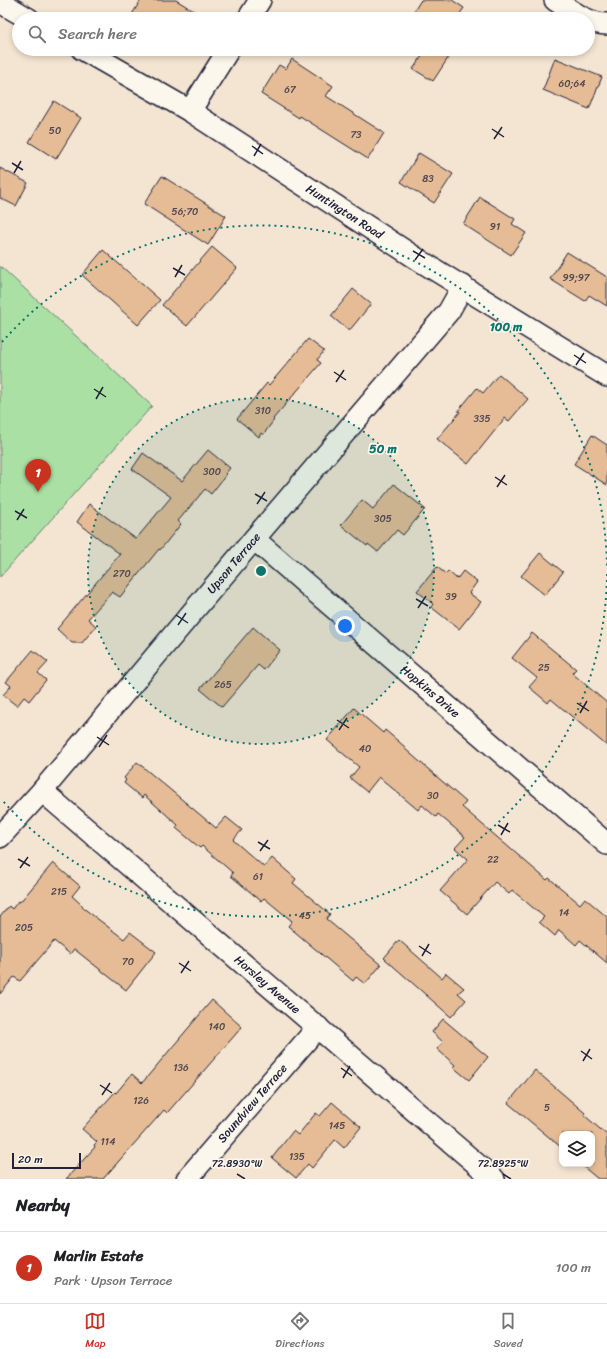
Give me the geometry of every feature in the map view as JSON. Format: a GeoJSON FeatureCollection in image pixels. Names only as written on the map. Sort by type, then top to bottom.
{"type":"FeatureCollection","features":[{"type":"Feature","properties":{"kind":"street"},"geometry":{"type":"LineString","coordinates":[[252,12],[260,0]]}},
{"type":"Feature","properties":{"kind":"street"},"geometry":{"type":"LineString","coordinates":[[555,0],[574,12]]}},
{"type":"Feature","properties":{"kind":"street"},"geometry":{"type":"LineString","coordinates":[[0,2],[17,12]]}},
{"type":"Feature","properties":{"kind":"street"},"geometry":{"type":"LineString","coordinates":[[595,21],[607,24]]}},
{"type":"Feature","properties":{"kind":"street","name":"Huntington Road"},"geometry":{"type":"LineString","coordinates":[[94,56],[190,111],[419,260],[607,376]]}},
{"type":"Feature","properties":{"kind":"street"},"geometry":{"type":"LineString","coordinates":[[190,111],[225,56]]}},
{"type":"Feature","properties":{"kind":"street","name":"Upson Terrace"},"geometry":{"type":"LineString","coordinates":[[0,838],[42,791],[254,539],[449,311],[463,286]]}},
{"type":"Feature","properties":{"kind":"street","name":"Hopkins Drive"},"geometry":{"type":"LineString","coordinates":[[254,539],[607,844]]}},
{"type":"Feature","properties":{"kind":"street","name":"Horsley Avenue"},"geometry":{"type":"LineString","coordinates":[[42,791],[494,1179]]}},
{"type":"Feature","properties":{"kind":"street","name":"Soundview Terrace"},"geometry":{"type":"LineString","coordinates":[[187,1179],[318,1027]]}},
{"type":"Feature","properties":{"kind":"green space"},"geometry":{"type":"Polygon","coordinates":[[[0,266],[152,406],[0,577],[0,266]]]}},
{"type":"Feature","properties":{"kind":"building"},"geometry":{"type":"Polygon","coordinates":[[[141,0],[176,0],[196,12],[133,12],[141,0]]]}},
{"type":"Feature","properties":{"kind":"building"},"geometry":{"type":"Polygon","coordinates":[[[421,0],[452,0],[464,8],[461,12],[414,11],[421,0]]]}},
{"type":"Feature","properties":{"kind":"building"},"geometry":{"type":"Polygon","coordinates":[[[422,56],[449,56],[433,81],[413,69],[422,56]]]}},
{"type":"Feature","properties":{"kind":"building"},"geometry":{"type":"Polygon","coordinates":[[[555,58],[602,77],[589,109],[543,90],[555,58]]]}},
{"type":"Feature","properties":{"kind":"building"},"geometry":{"type":"Polygon","coordinates":[[[292,59],[333,86],[326,96],[384,133],[368,159],[300,116],[299,118],[261,94],[279,65],[286,69],[292,59]]]}},
{"type":"Feature","properties":{"kind":"building"},"geometry":{"type":"Polygon","coordinates":[[[54,101],[81,118],[56,159],[29,142],[54,101]]]}},
{"type":"Feature","properties":{"kind":"building"},"geometry":{"type":"Polygon","coordinates":[[[419,153],[453,174],[434,203],[401,182],[419,153]]]}},
{"type":"Feature","properties":{"kind":"building"},"geometry":{"type":"Polygon","coordinates":[[[0,168],[28,183],[16,206],[0,198],[0,168]]]}},
{"type":"Feature","properties":{"kind":"building"},"geometry":{"type":"Polygon","coordinates":[[[162,176],[226,216],[208,245],[144,204],[162,176]]]}},
{"type":"Feature","properties":{"kind":"building"},"geometry":{"type":"Polygon","coordinates":[[[480,197],[515,219],[512,224],[526,233],[511,255],[463,224],[480,197]]]}},
{"type":"Feature","properties":{"kind":"building"},"geometry":{"type":"Polygon","coordinates":[[[212,247],[237,268],[187,326],[162,305],[212,247]]]}},
{"type":"Feature","properties":{"kind":"building"},"geometry":{"type":"Polygon","coordinates":[[[103,250],[160,300],[138,325],[82,275],[103,250]]]}},
{"type":"Feature","properties":{"kind":"building"},"geometry":{"type":"Polygon","coordinates":[[[567,252],[607,277],[607,306],[589,295],[585,301],[550,279],[567,252]]]}},
{"type":"Feature","properties":{"kind":"building"},"geometry":{"type":"Polygon","coordinates":[[[353,289],[371,304],[349,331],[331,316],[353,289]]]}},
{"type":"Feature","properties":{"kind":"building"},"geometry":{"type":"Polygon","coordinates":[[[308,339],[324,351],[317,360],[321,363],[273,419],[274,420],[263,435],[261,433],[259,437],[237,419],[267,383],[269,385],[308,339]]]}},
{"type":"Feature","properties":{"kind":"building"},"geometry":{"type":"Polygon","coordinates":[[[499,374],[528,399],[509,421],[505,418],[468,464],[437,439],[460,412],[458,411],[477,388],[483,393],[499,374]]]}},
{"type":"Feature","properties":{"kind":"building"},"geometry":{"type":"Polygon","coordinates":[[[592,435],[607,445],[607,485],[574,464],[592,435]]]}},
{"type":"Feature","properties":{"kind":"building"},"geometry":{"type":"Polygon","coordinates":[[[208,450],[230,468],[225,474],[226,475],[211,494],[205,489],[178,521],[181,524],[120,597],[112,592],[88,619],[96,626],[82,643],[72,643],[57,629],[120,554],[77,522],[89,504],[136,539],[171,497],[132,469],[143,453],[182,481],[208,450]]]}},
{"type":"Feature","properties":{"kind":"building"},"geometry":{"type":"Polygon","coordinates":[[[394,484],[425,509],[403,535],[397,530],[378,552],[368,544],[367,546],[341,525],[362,500],[373,509],[394,484]]]}},
{"type":"Feature","properties":{"kind":"building"},"geometry":{"type":"Polygon","coordinates":[[[540,553],[563,572],[545,595],[521,576],[540,553]]]}},
{"type":"Feature","properties":{"kind":"building"},"geometry":{"type":"Polygon","coordinates":[[[437,567],[446,574],[448,571],[457,579],[463,571],[477,582],[469,593],[481,602],[459,629],[431,607],[433,604],[417,591],[437,567]]]}},
{"type":"Feature","properties":{"kind":"building"},"geometry":{"type":"Polygon","coordinates":[[[253,627],[280,650],[264,670],[258,665],[222,707],[200,689],[253,627]]]}},
{"type":"Feature","properties":{"kind":"building"},"geometry":{"type":"Polygon","coordinates":[[[532,633],[576,669],[572,673],[607,703],[607,746],[551,699],[548,703],[529,687],[537,678],[512,658],[532,633]]]}},
{"type":"Feature","properties":{"kind":"building"},"geometry":{"type":"Polygon","coordinates":[[[33,650],[48,662],[38,673],[46,680],[29,701],[24,697],[17,706],[3,695],[11,686],[6,682],[33,650]]]}},
{"type":"Feature","properties":{"kind":"building"},"geometry":{"type":"Polygon","coordinates":[[[354,708],[383,733],[385,730],[405,747],[404,748],[466,802],[462,807],[547,880],[549,878],[580,904],[585,898],[607,917],[607,963],[580,940],[576,945],[559,930],[555,936],[539,922],[544,917],[512,890],[509,894],[495,882],[467,914],[440,891],[468,859],[455,848],[465,837],[438,814],[436,817],[422,805],[418,810],[379,777],[367,792],[350,778],[359,767],[327,740],[354,708]]]}},
{"type":"Feature","properties":{"kind":"building"},"geometry":{"type":"Polygon","coordinates":[[[137,762],[216,828],[226,817],[242,830],[233,840],[264,867],[272,858],[296,879],[293,883],[330,914],[326,919],[381,965],[365,984],[356,977],[353,981],[288,926],[292,921],[264,898],[261,901],[231,876],[233,873],[202,846],[200,848],[176,828],[178,825],[144,795],[142,798],[124,783],[126,780],[124,778],[137,762]]]}},
{"type":"Feature","properties":{"kind":"building"},"geometry":{"type":"Polygon","coordinates":[[[53,863],[80,886],[72,896],[83,906],[82,907],[124,939],[130,932],[156,952],[126,990],[74,949],[70,954],[54,941],[20,981],[14,977],[0,994],[0,917],[9,906],[12,909],[18,901],[20,902],[53,863]]]}},
{"type":"Feature","properties":{"kind":"building"},"geometry":{"type":"Polygon","coordinates":[[[399,940],[442,978],[446,973],[464,988],[458,993],[466,1000],[451,1017],[384,958],[399,940]]]}},
{"type":"Feature","properties":{"kind":"building"},"geometry":{"type":"Polygon","coordinates":[[[212,1000],[242,1027],[167,1113],[164,1110],[103,1179],[66,1179],[95,1147],[94,1145],[97,1142],[82,1129],[132,1074],[142,1083],[212,1000]]]}},
{"type":"Feature","properties":{"kind":"building"},"geometry":{"type":"Polygon","coordinates":[[[443,1019],[488,1057],[469,1080],[453,1067],[455,1065],[437,1049],[443,1042],[432,1032],[443,1019]]]}},
{"type":"Feature","properties":{"kind":"building"},"geometry":{"type":"Polygon","coordinates":[[[535,1070],[585,1113],[584,1115],[607,1135],[607,1179],[598,1179],[584,1167],[595,1167],[595,1131],[559,1131],[559,1146],[508,1103],[535,1070]]]}},
{"type":"Feature","properties":{"kind":"building"},"geometry":{"type":"Polygon","coordinates":[[[332,1102],[361,1127],[344,1148],[335,1140],[312,1168],[308,1164],[296,1178],[272,1158],[293,1131],[298,1135],[316,1113],[320,1116],[332,1102]]]}},
{"type":"Feature","properties":{"kind":"place","name":"Marlin Estate"},"geometry":{"type":"Point","coordinates":[38,492]}}]}
